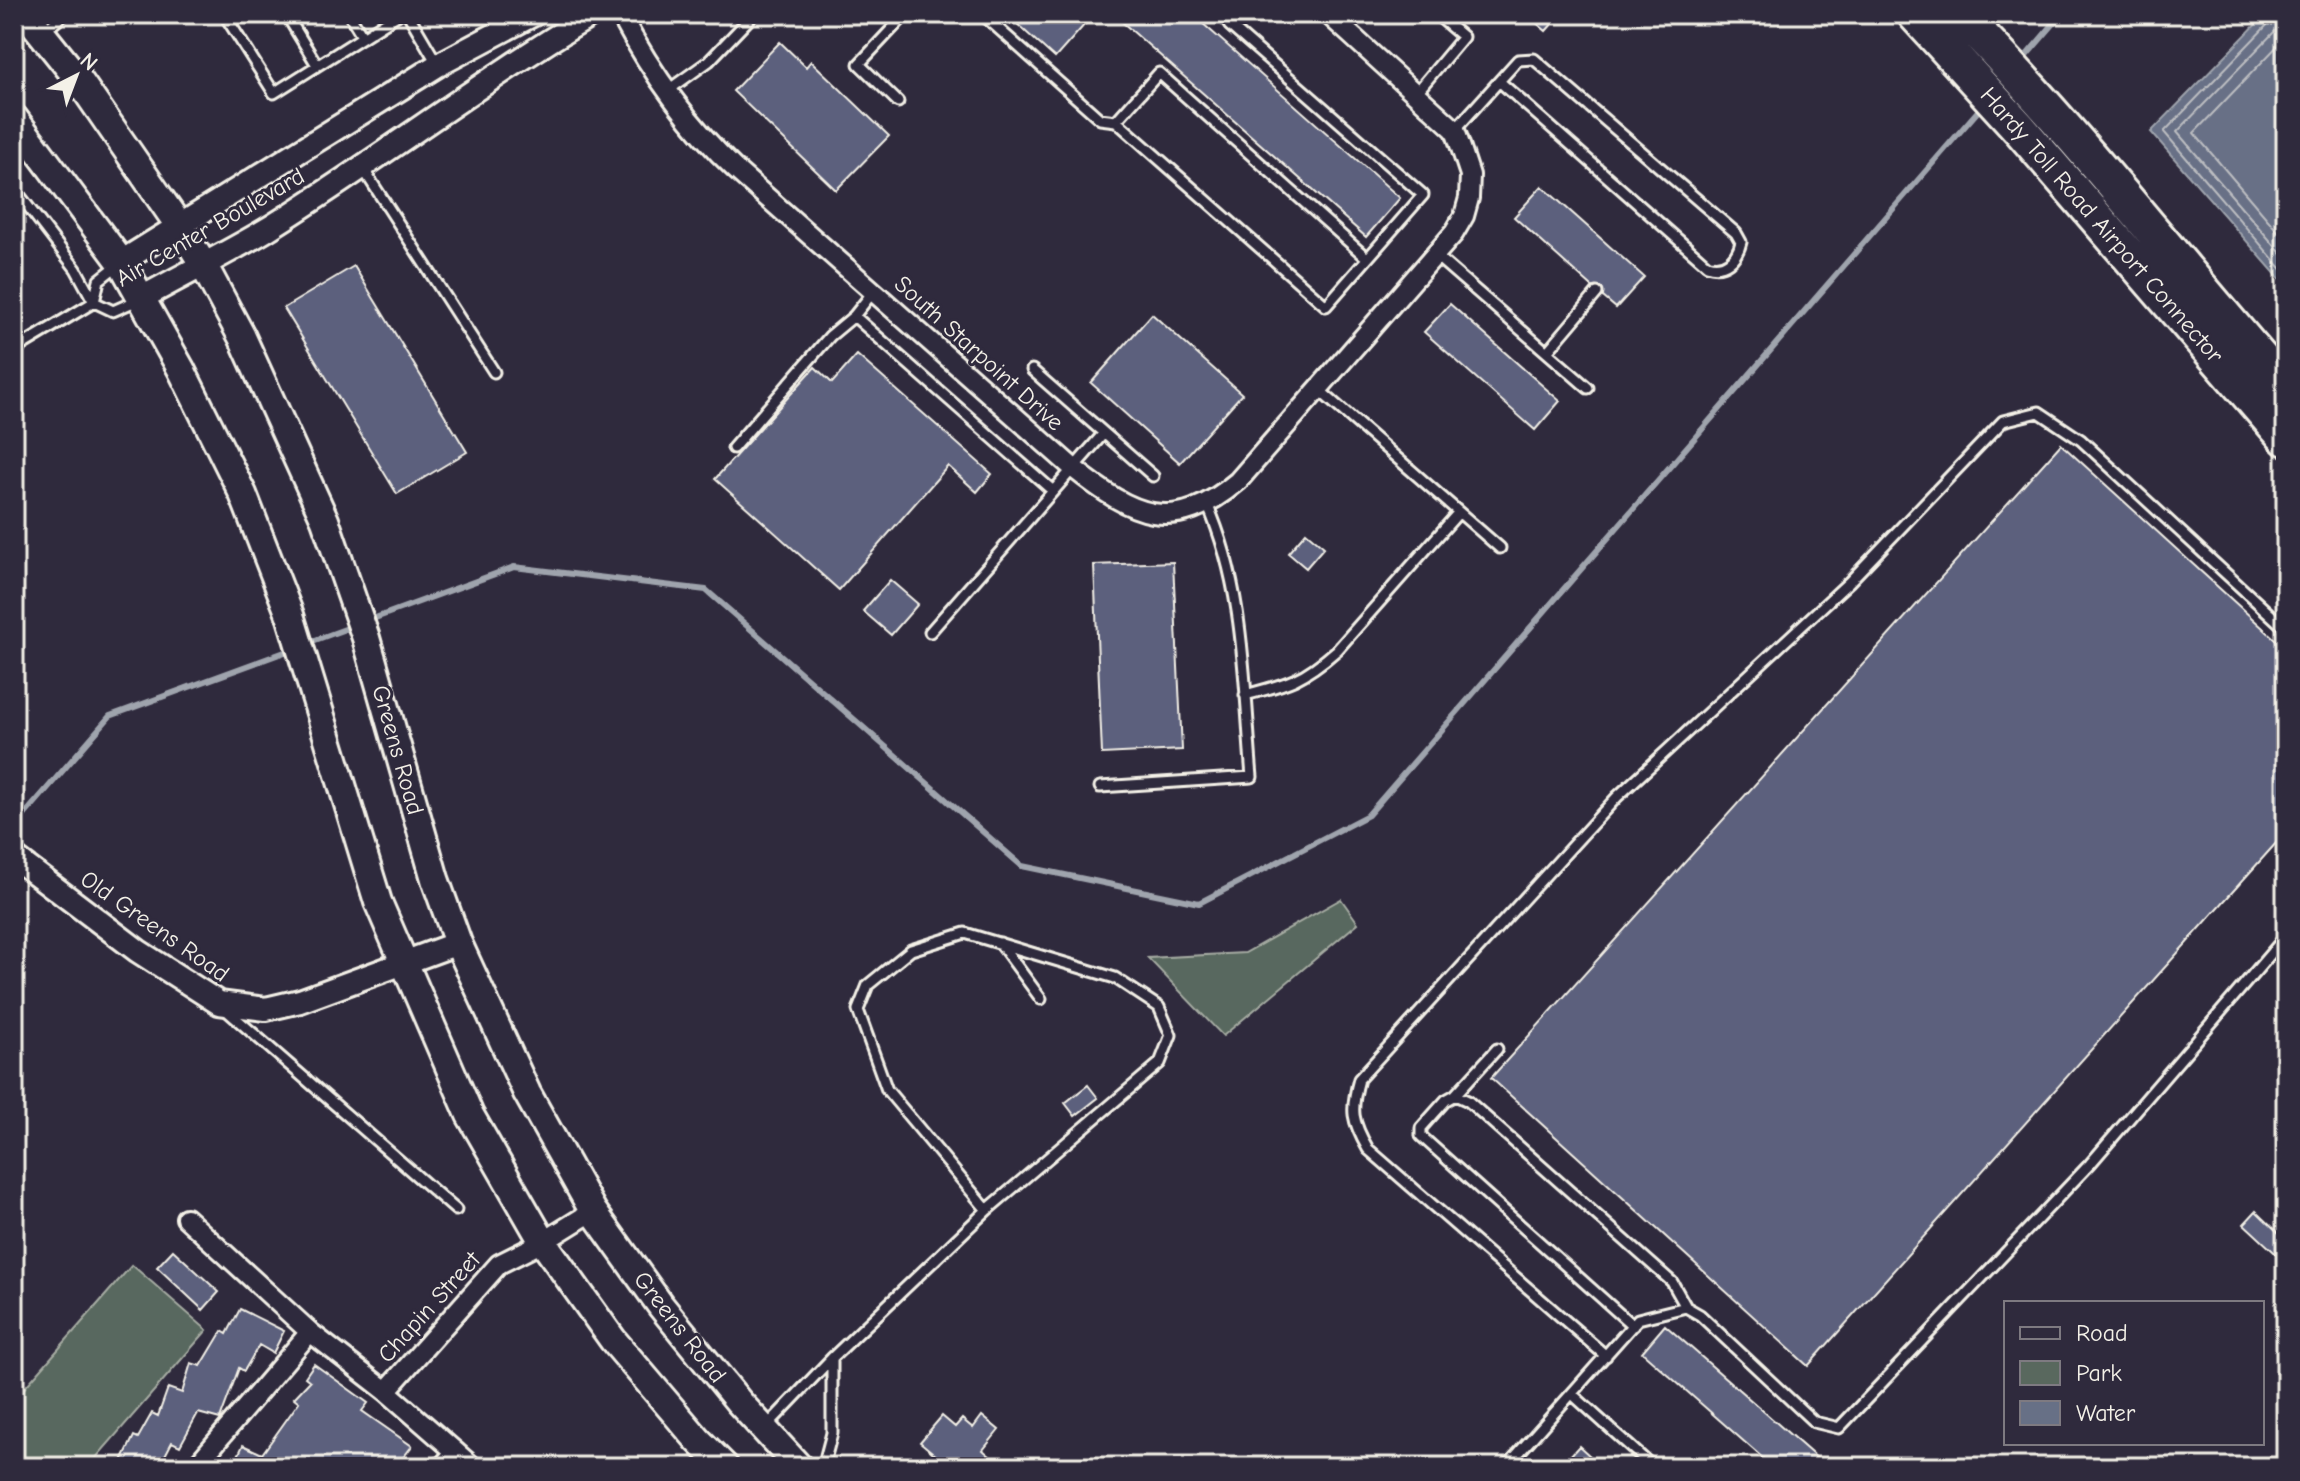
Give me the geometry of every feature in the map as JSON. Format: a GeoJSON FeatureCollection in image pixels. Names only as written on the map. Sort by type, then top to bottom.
{"type":"FeatureCollection","features":[{"type":"Feature","properties":{"kind":"highway","name":"Hardy Toll Road Airport Connector"},"geometry":{"type":"LineString","coordinates":[[1915,14],[2020,129],[2286,438]]}},
{"type":"Feature","properties":{"kind":"highway","name":"Hardy Toll Road Airport Connector"},"geometry":{"type":"LineString","coordinates":[[1970,24],[2044,104],[2286,388]]}},
{"type":"Feature","properties":{"kind":"main road","name":"Greens Road"},"geometry":{"type":"LineString","coordinates":[[34,23],[129,151],[180,227],[242,337],[325,520],[366,638],[435,879],[458,943],[527,1093],[593,1211],[661,1306],[799,1467]]}},
{"type":"Feature","properties":{"kind":"main road"},"geometry":{"type":"LineString","coordinates":[[14,118],[121,262],[243,494],[290,615],[378,902],[470,1115],[543,1242],[613,1340],[725,1467]]}},
{"type":"Feature","properties":{"kind":"street","name":"Air Center Boulevard"},"geometry":{"type":"LineString","coordinates":[[121,262],[438,65],[534,14]]}},
{"type":"Feature","properties":{"kind":"street","name":"Air Center Boulevard"},"geometry":{"type":"LineString","coordinates":[[142,298],[264,231],[593,14]]}},
{"type":"Feature","properties":{"kind":"street","name":"South Starpoint Drive"},"geometry":{"type":"LineString","coordinates":[[620,14],[639,49],[701,136],[1073,468],[1120,502],[1159,514],[1184,513],[1207,504],[1238,481],[1454,233],[1464,216],[1469,198],[1470,175],[1455,130]]}},
{"type":"Feature","properties":{"kind":"street"},"geometry":{"type":"LineString","coordinates":[[1328,14],[1417,92],[1455,130]]}},
{"type":"Feature","properties":{"kind":"street","name":"Old Greens Road"},"geometry":{"type":"LineString","coordinates":[[14,857],[138,951],[219,1003],[266,1009],[300,1001],[458,943]]}},
{"type":"Feature","properties":{"kind":"street","name":"Chapin Street"},"geometry":{"type":"LineString","coordinates":[[386,1391],[499,1264],[543,1242],[593,1211]]}},
{"type":"Feature","properties":{"kind":"street","name":"Chapin Street"},"geometry":{"type":"LineString","coordinates":[[186,1218],[310,1332],[386,1391],[473,1467]]}},
{"type":"Feature","properties":{"kind":"street"},"geometry":{"type":"LineString","coordinates":[[195,1467],[310,1332]]}},
{"type":"Feature","properties":{"kind":"street"},"geometry":{"type":"LineString","coordinates":[[442,1467],[456,1452]]}},
{"type":"Feature","properties":{"kind":"lane"},"geometry":{"type":"LineString","coordinates":[[34,23],[65,14]]}},
{"type":"Feature","properties":{"kind":"lane"},"geometry":{"type":"LineString","coordinates":[[224,14],[274,93],[399,14]]}},
{"type":"Feature","properties":{"kind":"lane"},"geometry":{"type":"LineString","coordinates":[[286,14],[317,65]]}},
{"type":"Feature","properties":{"kind":"lane"},"geometry":{"type":"LineString","coordinates":[[349,14],[363,37]]}},
{"type":"Feature","properties":{"kind":"lane"},"geometry":{"type":"LineString","coordinates":[[408,14],[438,65]]}},
{"type":"Feature","properties":{"kind":"lane"},"geometry":{"type":"LineString","coordinates":[[667,91],[709,61],[754,14]]}},
{"type":"Feature","properties":{"kind":"lane"},"geometry":{"type":"LineString","coordinates":[[898,102],[859,64],[906,14]]}},
{"type":"Feature","properties":{"kind":"lane"},"geometry":{"type":"LineString","coordinates":[[982,14],[1100,119],[1116,121],[1326,306],[1423,195],[1229,25],[1239,14]]}},
{"type":"Feature","properties":{"kind":"lane"},"geometry":{"type":"LineString","coordinates":[[1417,92],[1463,37],[1436,14]]}},
{"type":"Feature","properties":{"kind":"lane"},"geometry":{"type":"LineString","coordinates":[[1455,130],[1518,60],[1534,59],[1736,233],[1741,242],[1739,249],[1724,267],[1707,265],[1500,82]]}},
{"type":"Feature","properties":{"kind":"lane"},"geometry":{"type":"LineString","coordinates":[[1116,121],[1159,73],[1367,258]]}},
{"type":"Feature","properties":{"kind":"lane"},"geometry":{"type":"LineString","coordinates":[[362,167],[494,372]]}},
{"type":"Feature","properties":{"kind":"lane"},"geometry":{"type":"LineString","coordinates":[[14,188],[76,269],[94,302],[19,347]]}},
{"type":"Feature","properties":{"kind":"lane"},"geometry":{"type":"LineString","coordinates":[[1435,255],[1588,388]]}},
{"type":"Feature","properties":{"kind":"lane","name":"Air Center Boulevard"},"geometry":{"type":"LineString","coordinates":[[121,262],[99,280],[94,302],[113,311],[142,298]]}},
{"type":"Feature","properties":{"kind":"lane"},"geometry":{"type":"LineString","coordinates":[[733,448],[830,336],[854,316],[873,292]]}},
{"type":"Feature","properties":{"kind":"lane"},"geometry":{"type":"LineString","coordinates":[[1547,352],[1597,293]]}},
{"type":"Feature","properties":{"kind":"lane"},"geometry":{"type":"LineString","coordinates":[[854,316],[1053,491]]}},
{"type":"Feature","properties":{"kind":"lane"},"geometry":{"type":"LineString","coordinates":[[1032,370],[1153,476]]}},
{"type":"Feature","properties":{"kind":"lane"},"geometry":{"type":"LineString","coordinates":[[1318,389],[1500,548]]}},
{"type":"Feature","properties":{"kind":"lane"},"geometry":{"type":"LineString","coordinates":[[1606,1356],[1368,1149],[1355,1125],[1352,1103],[1359,1079],[1617,797],[1849,582],[2003,421],[2039,412],[2081,440],[2286,629]]}},
{"type":"Feature","properties":{"kind":"lane"},"geometry":{"type":"LineString","coordinates":[[930,632],[1104,433]]}},
{"type":"Feature","properties":{"kind":"lane"},"geometry":{"type":"LineString","coordinates":[[1100,787],[1252,777],[1233,581],[1218,527],[1207,504]]}},
{"type":"Feature","properties":{"kind":"lane"},"geometry":{"type":"LineString","coordinates":[[1245,695],[1290,684],[1319,666],[1337,650],[1459,512]]}},
{"type":"Feature","properties":{"kind":"lane"},"geometry":{"type":"LineString","coordinates":[[764,1429],[832,1358],[987,1210],[1160,1063],[1171,1035],[1159,1007],[1115,978],[965,933],[911,950],[868,985],[858,1010],[887,1090],[987,1210]]}},
{"type":"Feature","properties":{"kind":"lane"},"geometry":{"type":"LineString","coordinates":[[1455,1095],[1468,1101],[1672,1282],[1686,1307],[1700,1315],[1814,1422],[1839,1428],[2090,1164],[2286,936]]}},
{"type":"Feature","properties":{"kind":"lane"},"geometry":{"type":"LineString","coordinates":[[1000,943],[1041,999]]}},
{"type":"Feature","properties":{"kind":"lane"},"geometry":{"type":"LineString","coordinates":[[219,1003],[456,1210]]}},
{"type":"Feature","properties":{"kind":"lane"},"geometry":{"type":"LineString","coordinates":[[1497,1049],[1421,1128],[1421,1136],[1633,1326]]}},
{"type":"Feature","properties":{"kind":"lane"},"geometry":{"type":"LineString","coordinates":[[1506,1467],[1638,1319],[1686,1307]]}},
{"type":"Feature","properties":{"kind":"lane"},"geometry":{"type":"LineString","coordinates":[[823,1467],[832,1433],[832,1358]]}},
{"type":"Feature","properties":{"kind":"lane"},"geometry":{"type":"LineString","coordinates":[[1572,1394],[1653,1467]]}},
{"type":"Feature","properties":{"kind":"green space"},"geometry":{"type":"Polygon","coordinates":[[[1341,899],[1358,923],[1223,1036],[1148,958],[1245,953],[1341,899]]]}},
{"type":"Feature","properties":{"kind":"green space"},"geometry":{"type":"Polygon","coordinates":[[[132,1265],[207,1330],[88,1467],[14,1467],[14,1400],[132,1265]]]}},
{"type":"Feature","properties":{"kind":"water"},"geometry":{"type":"Polygon","coordinates":[[[2266,14],[2286,14],[2286,286],[2151,132],[2266,14]]]}},
{"type":"Feature","properties":{"kind":"building"},"geometry":{"type":"Polygon","coordinates":[[[1024,14],[1094,14],[1055,58],[1016,23],[1024,14]]]}},
{"type":"Feature","properties":{"kind":"building"},"geometry":{"type":"Polygon","coordinates":[[[1113,14],[1192,14],[1400,198],[1366,237],[1113,14]]]}},
{"type":"Feature","properties":{"kind":"building"},"geometry":{"type":"Polygon","coordinates":[[[1526,14],[1561,14],[1546,31],[1526,14]]]}},
{"type":"Feature","properties":{"kind":"building"},"geometry":{"type":"Polygon","coordinates":[[[780,42],[806,67],[811,61],[889,136],[836,190],[733,91],[780,42]]]}},
{"type":"Feature","properties":{"kind":"building"},"geometry":{"type":"Polygon","coordinates":[[[1542,186],[1644,277],[1616,308],[1603,297],[1602,288],[1592,287],[1514,217],[1542,186]]]}},
{"type":"Feature","properties":{"kind":"building"},"geometry":{"type":"Polygon","coordinates":[[[354,266],[467,452],[397,494],[284,308],[354,266]]]}},
{"type":"Feature","properties":{"kind":"building"},"geometry":{"type":"Polygon","coordinates":[[[1450,304],[1560,401],[1535,430],[1424,332],[1450,304]]]}},
{"type":"Feature","properties":{"kind":"building"},"geometry":{"type":"Polygon","coordinates":[[[1152,314],[1242,394],[1180,463],[1091,383],[1152,314]]]}},
{"type":"Feature","properties":{"kind":"building"},"geometry":{"type":"Polygon","coordinates":[[[857,355],[992,474],[977,492],[948,466],[839,590],[715,479],[815,367],[832,383],[857,355]]]}},
{"type":"Feature","properties":{"kind":"building"},"geometry":{"type":"Polygon","coordinates":[[[2061,444],[2286,649],[2286,832],[1808,1366],[1491,1078],[2061,444]]]}},
{"type":"Feature","properties":{"kind":"building"},"geometry":{"type":"Polygon","coordinates":[[[1306,532],[1324,547],[1306,568],[1288,553],[1306,532]]]}},
{"type":"Feature","properties":{"kind":"building"},"geometry":{"type":"Polygon","coordinates":[[[1173,562],[1182,750],[1102,754],[1094,565],[1173,562]]]}},
{"type":"Feature","properties":{"kind":"building"},"geometry":{"type":"Polygon","coordinates":[[[890,580],[918,604],[891,635],[863,611],[890,580]]]}},
{"type":"Feature","properties":{"kind":"building"},"geometry":{"type":"Polygon","coordinates":[[[1088,1085],[1098,1098],[1075,1116],[1065,1103],[1088,1085]]]}},
{"type":"Feature","properties":{"kind":"building"},"geometry":{"type":"Polygon","coordinates":[[[2256,1211],[2286,1240],[2286,1263],[2244,1224],[2256,1211]]]}},
{"type":"Feature","properties":{"kind":"building"},"geometry":{"type":"Polygon","coordinates":[[[173,1250],[219,1292],[203,1310],[157,1267],[173,1250]]]}},
{"type":"Feature","properties":{"kind":"building"},"geometry":{"type":"Polygon","coordinates":[[[240,1309],[284,1331],[273,1353],[259,1345],[244,1371],[239,1368],[220,1419],[198,1413],[180,1446],[172,1442],[159,1467],[119,1467],[134,1436],[138,1438],[152,1413],[158,1416],[168,1388],[182,1393],[191,1363],[201,1366],[222,1331],[227,1334],[240,1309]]]}},
{"type":"Feature","properties":{"kind":"building"},"geometry":{"type":"Polygon","coordinates":[[[1665,1325],[1827,1467],[1773,1467],[1642,1352],[1665,1325]]]}},
{"type":"Feature","properties":{"kind":"building"},"geometry":{"type":"Polygon","coordinates":[[[314,1364],[368,1403],[362,1411],[412,1446],[396,1467],[253,1467],[237,1458],[243,1445],[262,1454],[299,1402],[294,1398],[310,1381],[305,1377],[314,1364]]]}},
{"type":"Feature","properties":{"kind":"building"},"geometry":{"type":"Polygon","coordinates":[[[942,1416],[955,1427],[962,1419],[973,1428],[982,1416],[999,1430],[983,1450],[991,1457],[982,1467],[950,1467],[920,1442],[942,1416]]]}},
{"type":"Feature","properties":{"kind":"building"},"geometry":{"type":"Polygon","coordinates":[[[1579,1446],[1602,1467],[1560,1467],[1579,1446]]]}},
{"type":"Feature","properties":{"kind":"waterway"},"geometry":{"type":"LineString","coordinates":[[2020,63],[2062,14]]}},
{"type":"Feature","properties":{"kind":"waterway"},"geometry":{"type":"LineString","coordinates":[[367,621],[514,567],[706,590],[1022,866],[1199,903],[1368,815],[1984,104]]}},
{"type":"Feature","properties":{"kind":"waterway"},"geometry":{"type":"LineString","coordinates":[[307,643],[356,625]]}},
{"type":"Feature","properties":{"kind":"waterway"},"geometry":{"type":"LineString","coordinates":[[14,827],[110,716],[293,649]]}}]}
